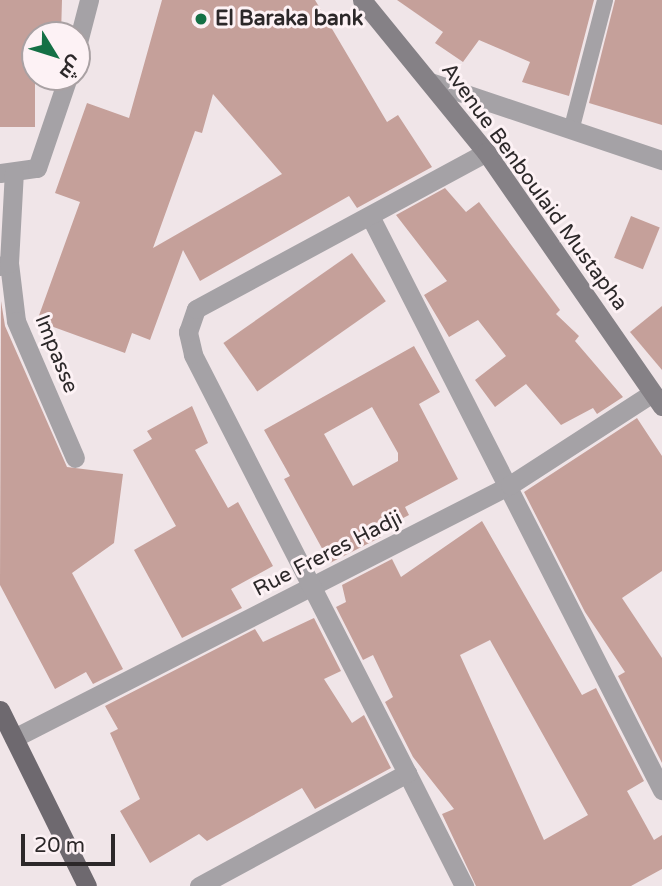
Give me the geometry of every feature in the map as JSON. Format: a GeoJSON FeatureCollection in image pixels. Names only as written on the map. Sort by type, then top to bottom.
{"type":"FeatureCollection","features":[{"type":"Feature","properties":{"kind":"main road","name":"Avenue Benboulaid Mustapha"},"geometry":{"type":"LineString","coordinates":[[362,0],[486,152],[657,399]]}},
{"type":"Feature","properties":{"kind":"main road"},"geometry":{"type":"LineString","coordinates":[[0,710],[87,886]]}},
{"type":"Feature","properties":{"kind":"street"},"geometry":{"type":"LineString","coordinates":[[84,21],[89,0]]}},
{"type":"Feature","properties":{"kind":"street"},"geometry":{"type":"LineString","coordinates":[[430,82],[572,127],[662,160]]}},
{"type":"Feature","properties":{"kind":"street"},"geometry":{"type":"LineString","coordinates":[[7,173],[37,168],[63,91]]}},
{"type":"Feature","properties":{"kind":"street"},"geometry":{"type":"LineString","coordinates":[[464,886],[315,587],[193,354],[188,332],[196,309],[370,218],[486,152]]}},
{"type":"Feature","properties":{"kind":"street","name":"Impasse"},"geometry":{"type":"LineString","coordinates":[[7,173],[5,265],[16,321],[75,458]]}},
{"type":"Feature","properties":{"kind":"street"},"geometry":{"type":"LineString","coordinates":[[370,218],[510,485],[662,790]]}},
{"type":"Feature","properties":{"kind":"street","name":"Rue Freres Hadji"},"geometry":{"type":"LineString","coordinates":[[14,738],[315,587],[510,485],[657,399]]}},
{"type":"Feature","properties":{"kind":"street"},"geometry":{"type":"LineString","coordinates":[[199,886],[407,773]]}},
{"type":"Feature","properties":{"kind":"lane"},"geometry":{"type":"LineString","coordinates":[[572,127],[605,0]]}},
{"type":"Feature","properties":{"kind":"building"},"geometry":{"type":"Polygon","coordinates":[[[0,0],[62,0],[61,21],[21,21],[21,91],[35,91],[35,127],[0,127],[0,0]]]}},
{"type":"Feature","properties":{"kind":"building"},"geometry":{"type":"Polygon","coordinates":[[[162,0],[315,0],[387,122],[398,115],[432,167],[357,208],[349,196],[200,281],[183,250],[150,340],[132,333],[125,353],[37,321],[80,202],[55,193],[87,103],[129,118],[162,0]],[[213,94],[202,133],[195,131],[153,248],[282,174],[213,94]]]}},
{"type":"Feature","properties":{"kind":"building"},"geometry":{"type":"Polygon","coordinates":[[[397,0],[594,0],[569,96],[522,82],[530,62],[479,40],[463,62],[435,43],[443,32],[397,0]]]}},
{"type":"Feature","properties":{"kind":"building"},"geometry":{"type":"Polygon","coordinates":[[[615,0],[662,0],[662,125],[589,103],[615,0]]]}},
{"type":"Feature","properties":{"kind":"building"},"geometry":{"type":"Polygon","coordinates":[[[445,188],[466,212],[479,202],[560,310],[556,314],[579,336],[575,341],[623,397],[597,414],[593,408],[561,425],[526,384],[495,407],[475,380],[506,356],[478,320],[449,337],[424,295],[447,281],[396,215],[445,188]]]}},
{"type":"Feature","properties":{"kind":"building"},"geometry":{"type":"Polygon","coordinates":[[[631,216],[660,228],[643,269],[614,258],[631,216]]]}},
{"type":"Feature","properties":{"kind":"building"},"geometry":{"type":"Polygon","coordinates":[[[352,253],[386,301],[257,391],[223,343],[352,253]]]}},
{"type":"Feature","properties":{"kind":"building"},"geometry":{"type":"Polygon","coordinates":[[[1,301],[5,326],[67,467],[123,474],[114,543],[72,573],[123,669],[93,684],[86,672],[55,689],[0,585],[1,301]]]}},
{"type":"Feature","properties":{"kind":"building"},"geometry":{"type":"Polygon","coordinates":[[[662,306],[662,370],[630,332],[662,306]]]}},
{"type":"Feature","properties":{"kind":"building"},"geometry":{"type":"Polygon","coordinates":[[[414,346],[440,392],[419,404],[458,479],[405,507],[409,515],[378,531],[381,537],[330,563],[284,479],[290,476],[264,430],[414,346]],[[372,407],[324,434],[353,486],[398,461],[398,453],[372,407]]]}},
{"type":"Feature","properties":{"kind":"building"},"geometry":{"type":"Polygon","coordinates":[[[192,406],[208,443],[195,450],[228,508],[238,502],[273,566],[231,589],[242,608],[182,638],[134,550],[176,526],[133,450],[152,439],[147,431],[192,406]]]}},
{"type":"Feature","properties":{"kind":"building"},"geometry":{"type":"Polygon","coordinates":[[[637,418],[662,456],[662,571],[622,598],[662,658],[662,763],[618,676],[625,672],[585,612],[524,492],[637,418]]]}},
{"type":"Feature","properties":{"kind":"building"},"geometry":{"type":"Polygon","coordinates":[[[482,521],[582,695],[596,688],[644,781],[627,791],[654,840],[662,835],[662,869],[631,886],[476,886],[442,814],[454,809],[413,757],[385,702],[393,697],[373,655],[363,660],[336,607],[346,602],[342,585],[392,559],[401,577],[482,521]],[[490,640],[460,655],[544,840],[588,815],[490,640]]]}},
{"type":"Feature","properties":{"kind":"building"},"geometry":{"type":"Polygon","coordinates":[[[314,618],[341,671],[324,679],[352,723],[364,715],[391,768],[315,809],[302,788],[207,841],[199,834],[150,863],[120,811],[140,799],[110,733],[118,729],[105,706],[255,629],[263,642],[314,618]]]}},
{"type":"Feature","properties":{"kind":"place","name":"El Baraka bank"},"geometry":{"type":"Point","coordinates":[201,19]}}]}
